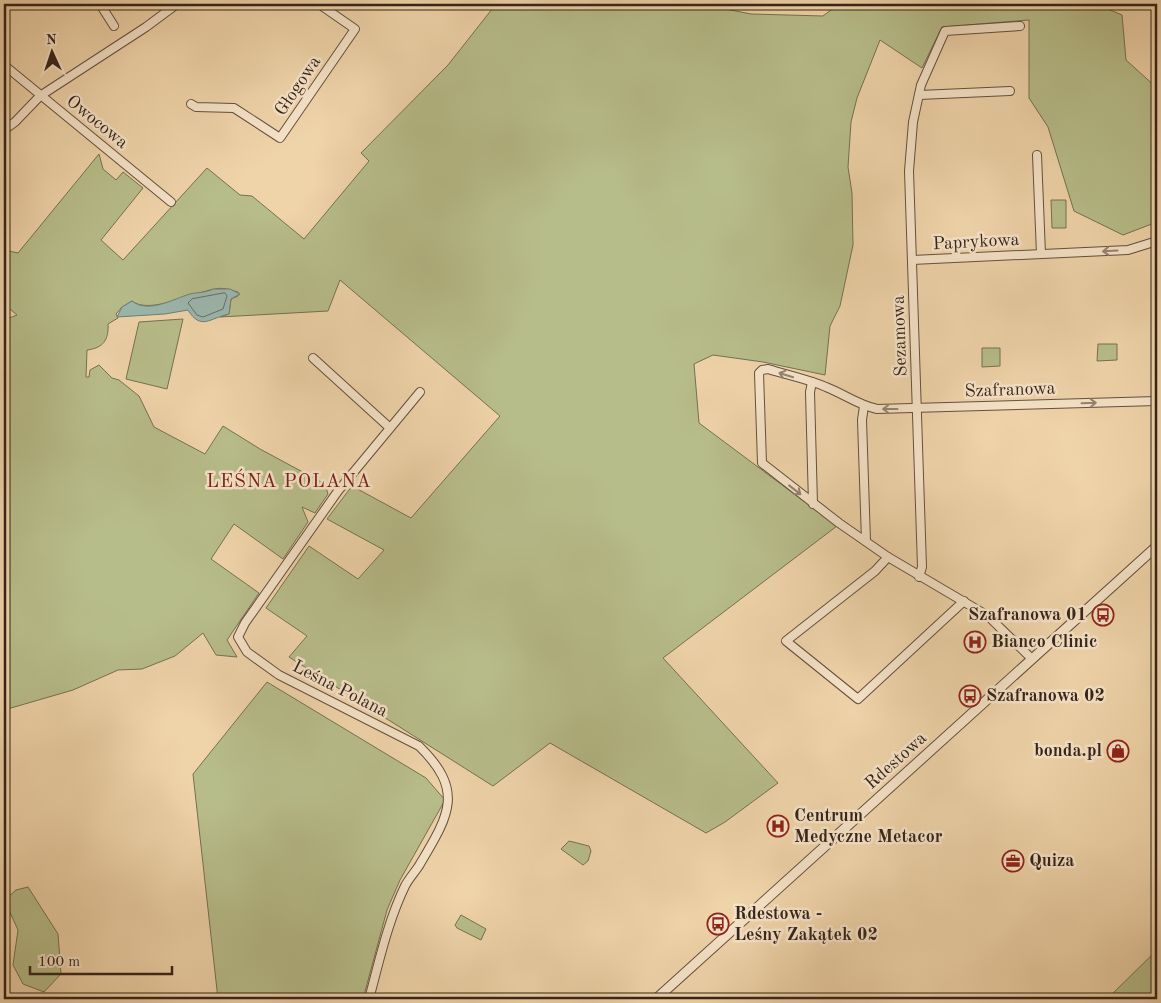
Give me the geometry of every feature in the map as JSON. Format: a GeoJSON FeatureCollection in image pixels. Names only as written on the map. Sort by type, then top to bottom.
{"type":"FeatureCollection","features":[{"type":"Feature","properties":{"kind":"street"},"geometry":{"type":"LineString","coordinates":[[100,4],[114,26]]}},
{"type":"Feature","properties":{"kind":"street"},"geometry":{"type":"LineString","coordinates":[[4,130],[15,122],[40,96],[146,27],[176,4]]}},
{"type":"Feature","properties":{"kind":"street","name":"Głogowa"},"geometry":{"type":"LineString","coordinates":[[191,104],[196,107],[234,108],[280,138],[355,29],[319,4]]}},
{"type":"Feature","properties":{"kind":"street","name":"Sezamowa"},"geometry":{"type":"LineString","coordinates":[[919,576],[922,567],[909,171],[910,145],[919,95],[924,76],[945,31],[1020,26]]}},
{"type":"Feature","properties":{"kind":"street","name":"Owocowa"},"geometry":{"type":"LineString","coordinates":[[4,65],[171,202]]}},
{"type":"Feature","properties":{"kind":"street"},"geometry":{"type":"LineString","coordinates":[[919,95],[1010,90]]}},
{"type":"Feature","properties":{"kind":"street","name":"Paprykowa"},"geometry":{"type":"LineString","coordinates":[[1037,155],[1041,254]]}},
{"type":"Feature","properties":{"kind":"street","name":"Paprykowa"},"geometry":{"type":"LineString","coordinates":[[912,260],[1128,250],[1157,241]]}},
{"type":"Feature","properties":{"kind":"street"},"geometry":{"type":"LineString","coordinates":[[313,358],[390,428]]}},
{"type":"Feature","properties":{"kind":"street","name":"Szafranowa"},"geometry":{"type":"LineString","coordinates":[[1032,659],[988,616],[888,558],[813,504],[762,463],[758,380],[762,370],[768,369],[812,382],[838,392],[864,406],[877,409],[1157,401]]}},
{"type":"Feature","properties":{"kind":"street"},"geometry":{"type":"LineString","coordinates":[[812,382],[810,392],[813,504]]}},
{"type":"Feature","properties":{"kind":"street","name":"Leśna Polana"},"geometry":{"type":"LineString","coordinates":[[369,999],[393,916],[406,884],[420,866],[448,809],[449,795],[446,784],[435,762],[419,746],[279,675],[247,652],[238,637],[244,623],[338,491],[420,392]]}},
{"type":"Feature","properties":{"kind":"street"},"geometry":{"type":"LineString","coordinates":[[864,406],[862,420],[866,541]]}},
{"type":"Feature","properties":{"kind":"street","name":"Rdestowa"},"geometry":{"type":"LineString","coordinates":[[656,999],[1157,546]]}},
{"type":"Feature","properties":{"kind":"street"},"geometry":{"type":"LineString","coordinates":[[888,558],[875,572],[786,641],[858,699],[964,601]]}},
{"type":"Feature","properties":{"kind":"green space"},"geometry":{"type":"Polygon","coordinates":[[[496,4],[700,4],[751,14],[823,16],[839,4],[1096,4],[1122,15],[1126,60],[1157,88],[1157,222],[1123,235],[1074,211],[1048,127],[1029,98],[1029,20],[942,27],[922,68],[880,40],[857,98],[851,122],[848,167],[852,193],[853,245],[840,306],[830,326],[825,375],[763,362],[713,355],[694,364],[699,423],[837,526],[663,658],[778,783],[725,822],[706,833],[550,743],[493,786],[289,657],[307,636],[266,608],[309,546],[358,579],[384,550],[327,519],[352,486],[411,518],[500,416],[340,280],[328,311],[220,317],[229,314],[231,299],[238,296],[238,292],[221,288],[160,304],[140,305],[132,301],[122,307],[116,314],[118,318],[108,324],[104,342],[93,349],[87,350],[86,377],[89,377],[90,370],[99,365],[112,378],[119,380],[139,396],[154,427],[205,454],[223,426],[260,449],[325,484],[328,494],[315,513],[302,507],[308,522],[283,559],[234,524],[211,559],[259,593],[227,640],[237,657],[216,655],[203,633],[175,656],[142,669],[118,670],[73,690],[4,710],[4,320],[17,315],[10,309],[4,310],[4,250],[18,253],[99,154],[103,169],[116,180],[123,172],[143,188],[101,240],[123,260],[207,168],[240,195],[252,196],[304,239],[369,161],[361,153],[448,65],[496,4]]]}},
{"type":"Feature","properties":{"kind":"green space"},"geometry":{"type":"Polygon","coordinates":[[[1051,200],[1066,200],[1066,228],[1052,228],[1051,200]]]}},
{"type":"Feature","properties":{"kind":"green space"},"geometry":{"type":"Polygon","coordinates":[[[183,319],[167,389],[126,379],[139,322],[183,319]]]}},
{"type":"Feature","properties":{"kind":"green space"},"geometry":{"type":"Polygon","coordinates":[[[1098,344],[1117,344],[1117,360],[1097,361],[1098,344]]]}},
{"type":"Feature","properties":{"kind":"green space"},"geometry":{"type":"Polygon","coordinates":[[[982,348],[1000,348],[1000,366],[982,367],[982,348]]]}},
{"type":"Feature","properties":{"kind":"green space"},"geometry":{"type":"Polygon","coordinates":[[[267,682],[426,778],[445,800],[400,880],[387,910],[363,999],[218,999],[193,774],[267,682]]]}},
{"type":"Feature","properties":{"kind":"green space"},"geometry":{"type":"Polygon","coordinates":[[[569,841],[589,846],[591,851],[588,861],[583,865],[561,849],[569,841]]]}},
{"type":"Feature","properties":{"kind":"green space"},"geometry":{"type":"Polygon","coordinates":[[[28,887],[58,934],[61,974],[44,992],[23,984],[13,965],[18,930],[8,908],[7,898],[16,890],[28,887]]]}},
{"type":"Feature","properties":{"kind":"green space"},"geometry":{"type":"Polygon","coordinates":[[[461,915],[486,929],[481,940],[457,928],[455,925],[461,915]]]}},
{"type":"Feature","properties":{"kind":"green space"},"geometry":{"type":"Polygon","coordinates":[[[1157,950],[1157,997],[1155,999],[1107,999],[1157,950]]]}},
{"type":"Feature","properties":{"kind":"water"},"geometry":{"type":"Polygon","coordinates":[[[213,289],[230,289],[240,294],[231,299],[229,314],[202,322],[197,320],[188,310],[165,314],[117,317],[122,307],[132,301],[138,305],[153,306],[213,289]]]}},
{"type":"Feature","properties":{"kind":"place","name":"Szafranowa 01"},"geometry":{"type":"Point","coordinates":[1103,615]}},
{"type":"Feature","properties":{"kind":"place","name":"Bianco Clinic"},"geometry":{"type":"Point","coordinates":[975,642]}},
{"type":"Feature","properties":{"kind":"place","name":"Szafranowa 02"},"geometry":{"type":"Point","coordinates":[970,696]}},
{"type":"Feature","properties":{"kind":"place","name":"bonda.pl"},"geometry":{"type":"Point","coordinates":[1118,751]}},
{"type":"Feature","properties":{"kind":"place","name":"Centrum Medyczne Metacor"},"geometry":{"type":"Point","coordinates":[778,826]}},
{"type":"Feature","properties":{"kind":"place","name":"Quiza"},"geometry":{"type":"Point","coordinates":[1013,861]}},
{"type":"Feature","properties":{"kind":"place","name":"Rdestowa - Leśny Zakątek 02"},"geometry":{"type":"Point","coordinates":[718,924]}},
{"type":"Feature","properties":{"kind":"district","name":"LEŚNA POLANA"},"geometry":{"type":"Point","coordinates":[289,482]}}]}
